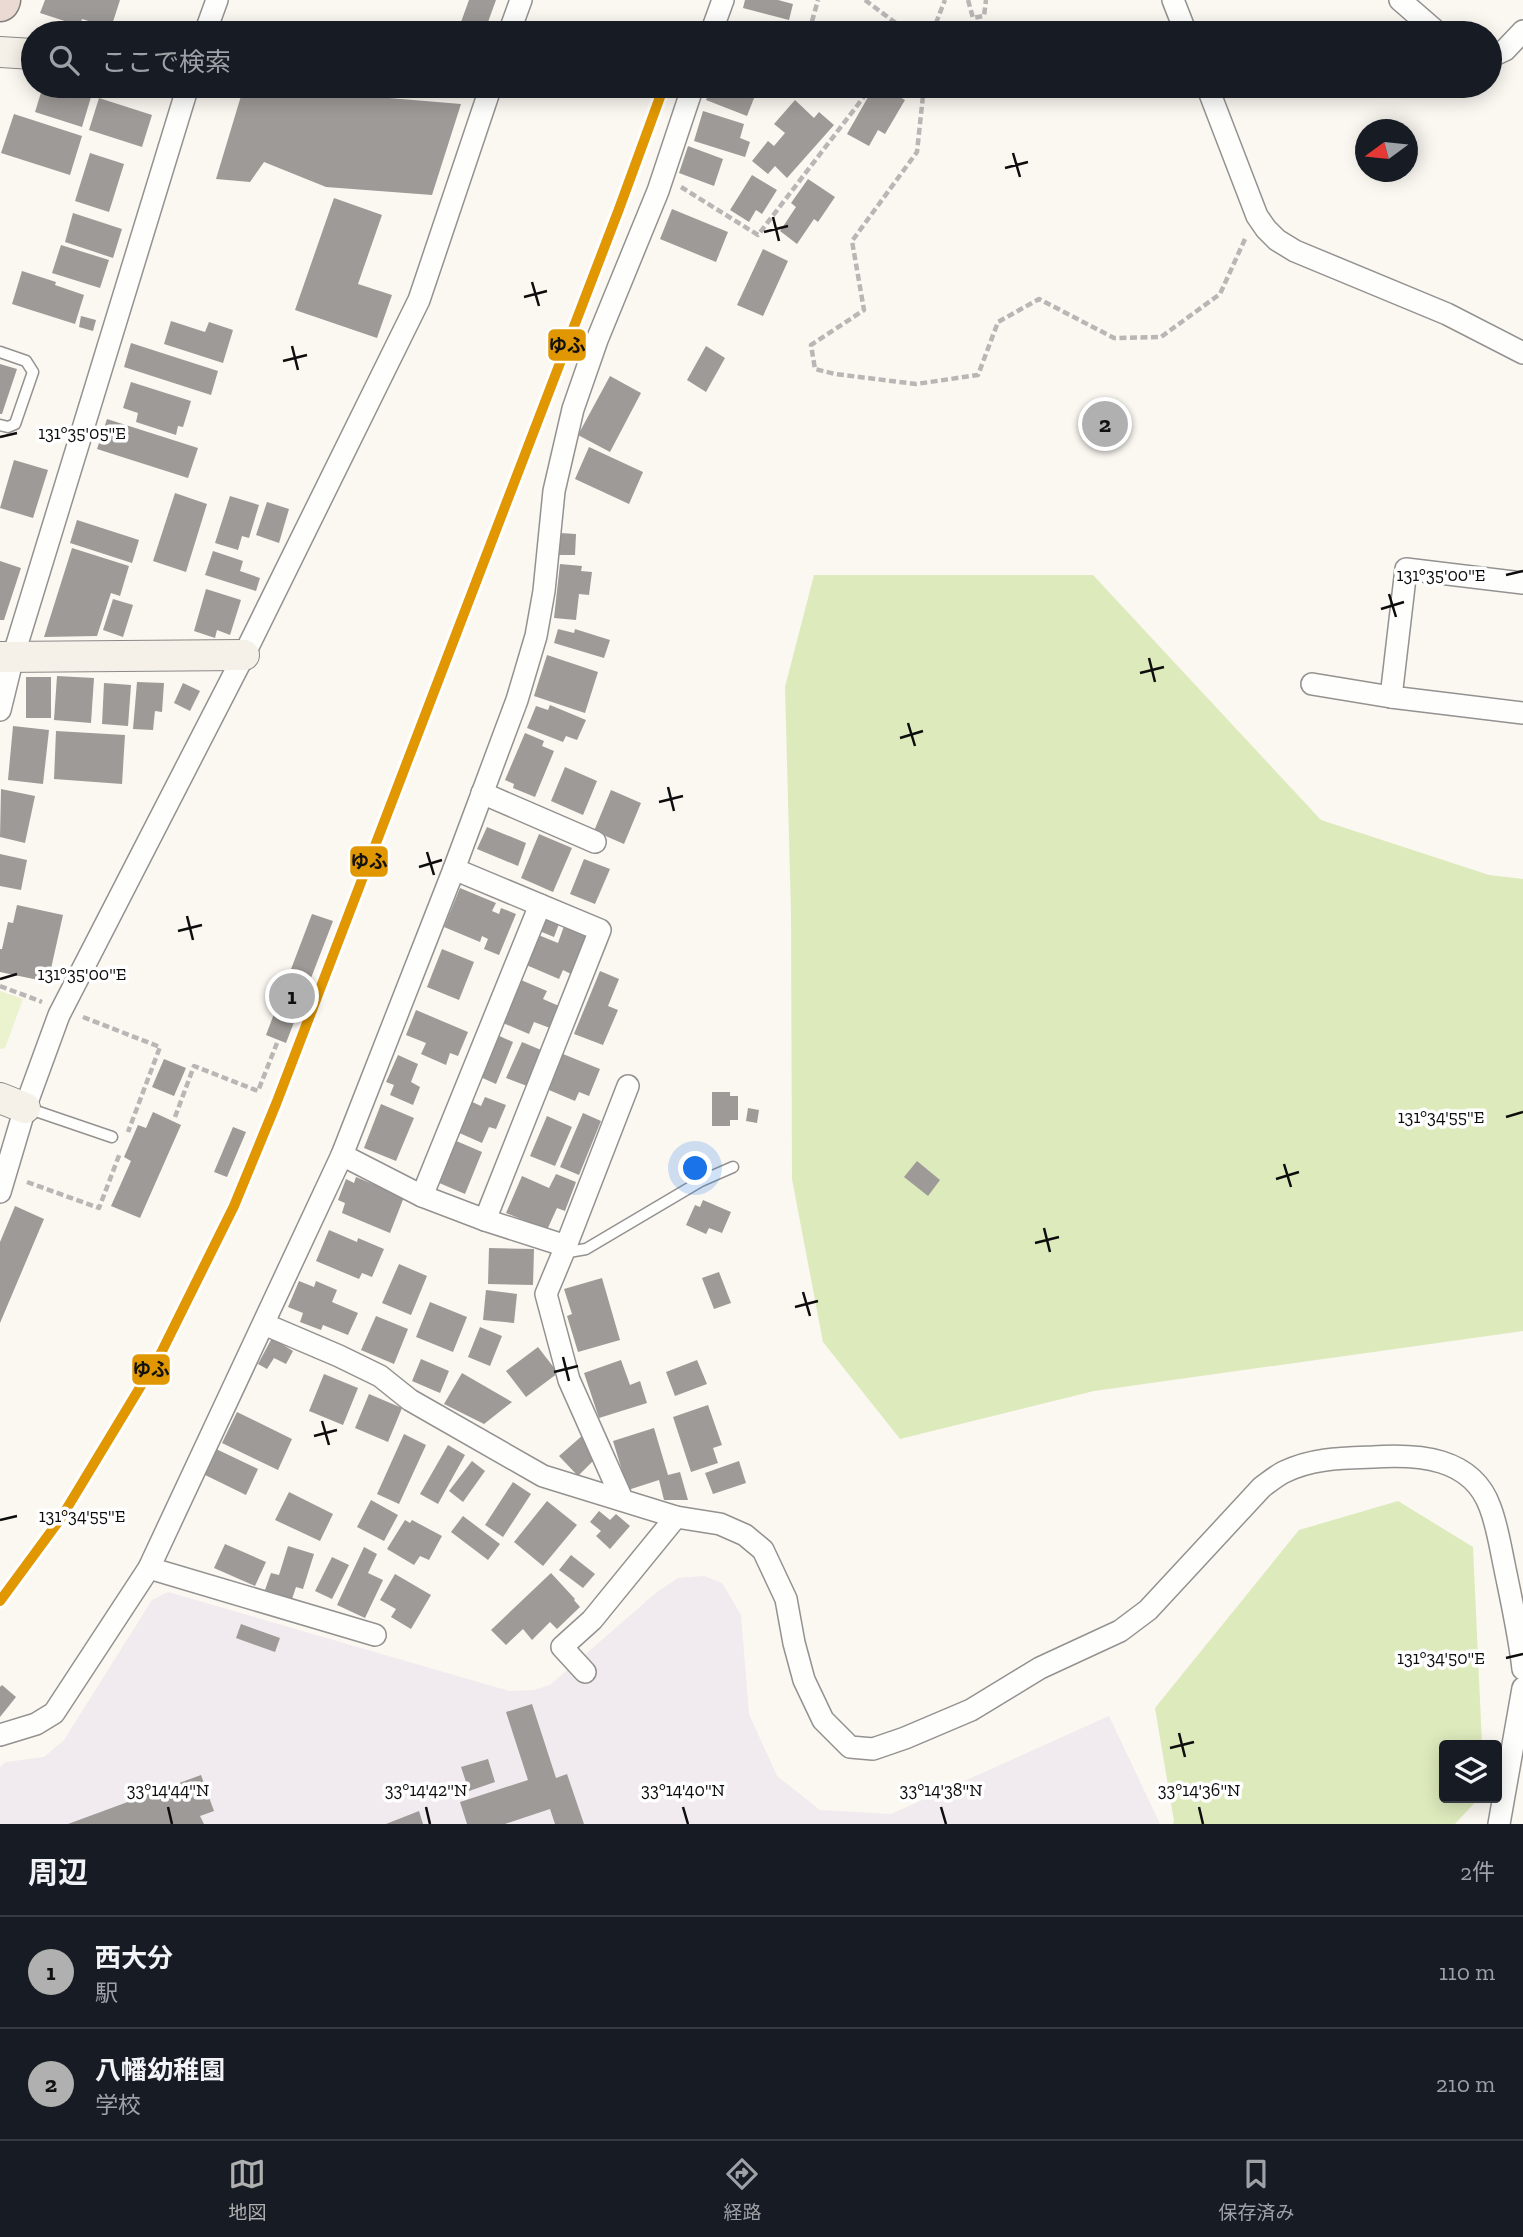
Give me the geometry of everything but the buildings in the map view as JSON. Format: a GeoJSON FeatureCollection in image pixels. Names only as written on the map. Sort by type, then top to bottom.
{"type":"FeatureCollection","features":[{"type":"Feature","properties":{"kind":"street"},"geometry":{"type":"LineString","coordinates":[[209,21],[217,0]]}},
{"type":"Feature","properties":{"kind":"street"},"geometry":{"type":"LineString","coordinates":[[513,21],[521,0]]}},
{"type":"Feature","properties":{"kind":"street"},"geometry":{"type":"LineString","coordinates":[[715,21],[723,0]]}},
{"type":"Feature","properties":{"kind":"street"},"geometry":{"type":"LineString","coordinates":[[1172,0],[1181,21]]}},
{"type":"Feature","properties":{"kind":"street"},"geometry":{"type":"LineString","coordinates":[[1400,0],[1424,21]]}},
{"type":"Feature","properties":{"kind":"street"},"geometry":{"type":"LineString","coordinates":[[1502,51],[1523,31]]}},
{"type":"Feature","properties":{"kind":"street"},"geometry":{"type":"LineString","coordinates":[[0,52],[21,53]]}},
{"type":"Feature","properties":{"kind":"street"},"geometry":{"type":"LineString","coordinates":[[0,710],[6,657],[184,98]]}},
{"type":"Feature","properties":{"kind":"street"},"geometry":{"type":"LineString","coordinates":[[3,1183],[12,1103],[244,655],[419,300],[487,98]]}},
{"type":"Feature","properties":{"kind":"street"},"geometry":{"type":"LineString","coordinates":[[0,1735],[36,1724],[54,1713],[149,1567],[342,1155],[517,700],[536,636],[544,591],[554,491],[573,409],[597,340],[663,175],[689,98]]}},
{"type":"Feature","properties":{"kind":"street"},"geometry":{"type":"LineString","coordinates":[[1212,98],[1257,216],[1277,240],[1295,251],[1447,314],[1523,353]]}},
{"type":"Feature","properties":{"kind":"street"},"geometry":{"type":"LineString","coordinates":[[1391,697],[1406,569],[1523,583]]}},
{"type":"Feature","properties":{"kind":"street"},"geometry":{"type":"LineString","coordinates":[[6,657],[244,655]]}},
{"type":"Feature","properties":{"kind":"street"},"geometry":{"type":"LineString","coordinates":[[1312,684],[1391,697],[1523,713]]}},
{"type":"Feature","properties":{"kind":"street"},"geometry":{"type":"LineString","coordinates":[[482,793],[595,842]]}},
{"type":"Feature","properties":{"kind":"street"},"geometry":{"type":"LineString","coordinates":[[454,869],[600,930],[485,1220]]}},
{"type":"Feature","properties":{"kind":"street"},"geometry":{"type":"LineString","coordinates":[[422,1196],[540,905]]}},
{"type":"Feature","properties":{"kind":"street"},"geometry":{"type":"LineString","coordinates":[[622,1499],[569,1380],[546,1294],[628,1086]]}},
{"type":"Feature","properties":{"kind":"street"},"geometry":{"type":"LineString","coordinates":[[342,1155],[422,1196],[565,1250]]}},
{"type":"Feature","properties":{"kind":"street"},"geometry":{"type":"LineString","coordinates":[[264,1324],[380,1376],[410,1400],[543,1476],[676,1517],[720,1524],[745,1535],[763,1550],[786,1599],[804,1680],[824,1720],[850,1747],[873,1749],[971,1710],[1040,1668],[1120,1630],[1148,1610],[1262,1487],[1283,1472],[1311,1462],[1333,1459],[1422,1456],[1446,1463],[1465,1473],[1482,1490],[1495,1523],[1523,1669]]}},
{"type":"Feature","properties":{"kind":"street"},"geometry":{"type":"LineString","coordinates":[[585,1672],[562,1647],[592,1620],[676,1517]]}},
{"type":"Feature","properties":{"kind":"street"},"geometry":{"type":"LineString","coordinates":[[149,1567],[375,1635]]}},
{"type":"Feature","properties":{"kind":"street"},"geometry":{"type":"LineString","coordinates":[[1499,1824],[1523,1688]]}},
{"type":"Feature","properties":{"kind":"lane"},"geometry":{"type":"LineString","coordinates":[[0,352],[26,360],[33,372],[15,424],[9,427],[0,425]]}},
{"type":"Feature","properties":{"kind":"lane"},"geometry":{"type":"LineString","coordinates":[[12,1103],[111,1137]]}},
{"type":"Feature","properties":{"kind":"lane"},"geometry":{"type":"LineString","coordinates":[[565,1250],[586,1249],[701,1181],[733,1167]]}},
{"type":"Feature","properties":{"kind":"path"},"geometry":{"type":"LineString","coordinates":[[812,21],[818,0]]}},
{"type":"Feature","properties":{"kind":"path"},"geometry":{"type":"LineString","coordinates":[[865,0],[893,21]]}},
{"type":"Feature","properties":{"kind":"path"},"geometry":{"type":"LineString","coordinates":[[937,21],[945,0]]}},
{"type":"Feature","properties":{"kind":"path"},"geometry":{"type":"LineString","coordinates":[[968,0],[973,18],[984,16],[986,0]]}},
{"type":"Feature","properties":{"kind":"path"},"geometry":{"type":"LineString","coordinates":[[663,175],[758,235],[863,98]]}},
{"type":"Feature","properties":{"kind":"path"},"geometry":{"type":"LineString","coordinates":[[923,98],[918,152],[852,241],[864,310],[811,345],[815,369],[916,384],[978,375],[998,322],[1039,299],[1114,338],[1161,337],[1220,294],[1257,216]]}},
{"type":"Feature","properties":{"kind":"path"},"geometry":{"type":"LineString","coordinates":[[0,986],[160,1047],[125,1140]]}},
{"type":"Feature","properties":{"kind":"path"},"geometry":{"type":"LineString","coordinates":[[175,1116],[194,1066],[258,1091],[277,1043]]}},
{"type":"Feature","properties":{"kind":"path"},"geometry":{"type":"LineString","coordinates":[[3,1183],[99,1208],[121,1151]]}},
{"type":"Feature","properties":{"kind":"shaded area"},"geometry":{"type":"Polygon","coordinates":[[[704,1576],[722,1583],[741,1615],[749,1714],[777,1776],[820,1810],[891,1814],[1109,1716],[1160,1824],[0,1824],[0,1767],[6,1762],[44,1757],[64,1740],[152,1600],[168,1592],[509,1691],[534,1690],[550,1685],[657,1592],[678,1578],[704,1576]]]}},
{"type":"Feature","properties":{"kind":"green space"},"geometry":{"type":"Polygon","coordinates":[[[814,575],[1093,575],[1321,820],[1489,875],[1523,879],[1523,1331],[1094,1391],[900,1439],[823,1342],[792,1179],[791,912],[785,687],[814,575]]]}},
{"type":"Feature","properties":{"kind":"green space"},"geometry":{"type":"Polygon","coordinates":[[[0,991],[23,999],[5,1048],[0,1049],[0,991]]]}},
{"type":"Feature","properties":{"kind":"green space"},"geometry":{"type":"Polygon","coordinates":[[[1398,1501],[1473,1547],[1482,1740],[1439,1740],[1439,1803],[1474,1803],[1455,1824],[1173,1824],[1155,1708],[1299,1530],[1398,1501]]]}},
{"type":"Feature","properties":{"kind":"transit line","name":"ゆふ"},"geometry":{"type":"LineString","coordinates":[[0,1601],[61,1518],[162,1351],[234,1206],[276,1104],[660,98]]}},
{"type":"Feature","properties":{"kind":"place","name":"八幡幼稚園"},"geometry":{"type":"Point","coordinates":[1105,424]}},
{"type":"Feature","properties":{"kind":"place","name":"西大分"},"geometry":{"type":"Point","coordinates":[292,996]}}]}
